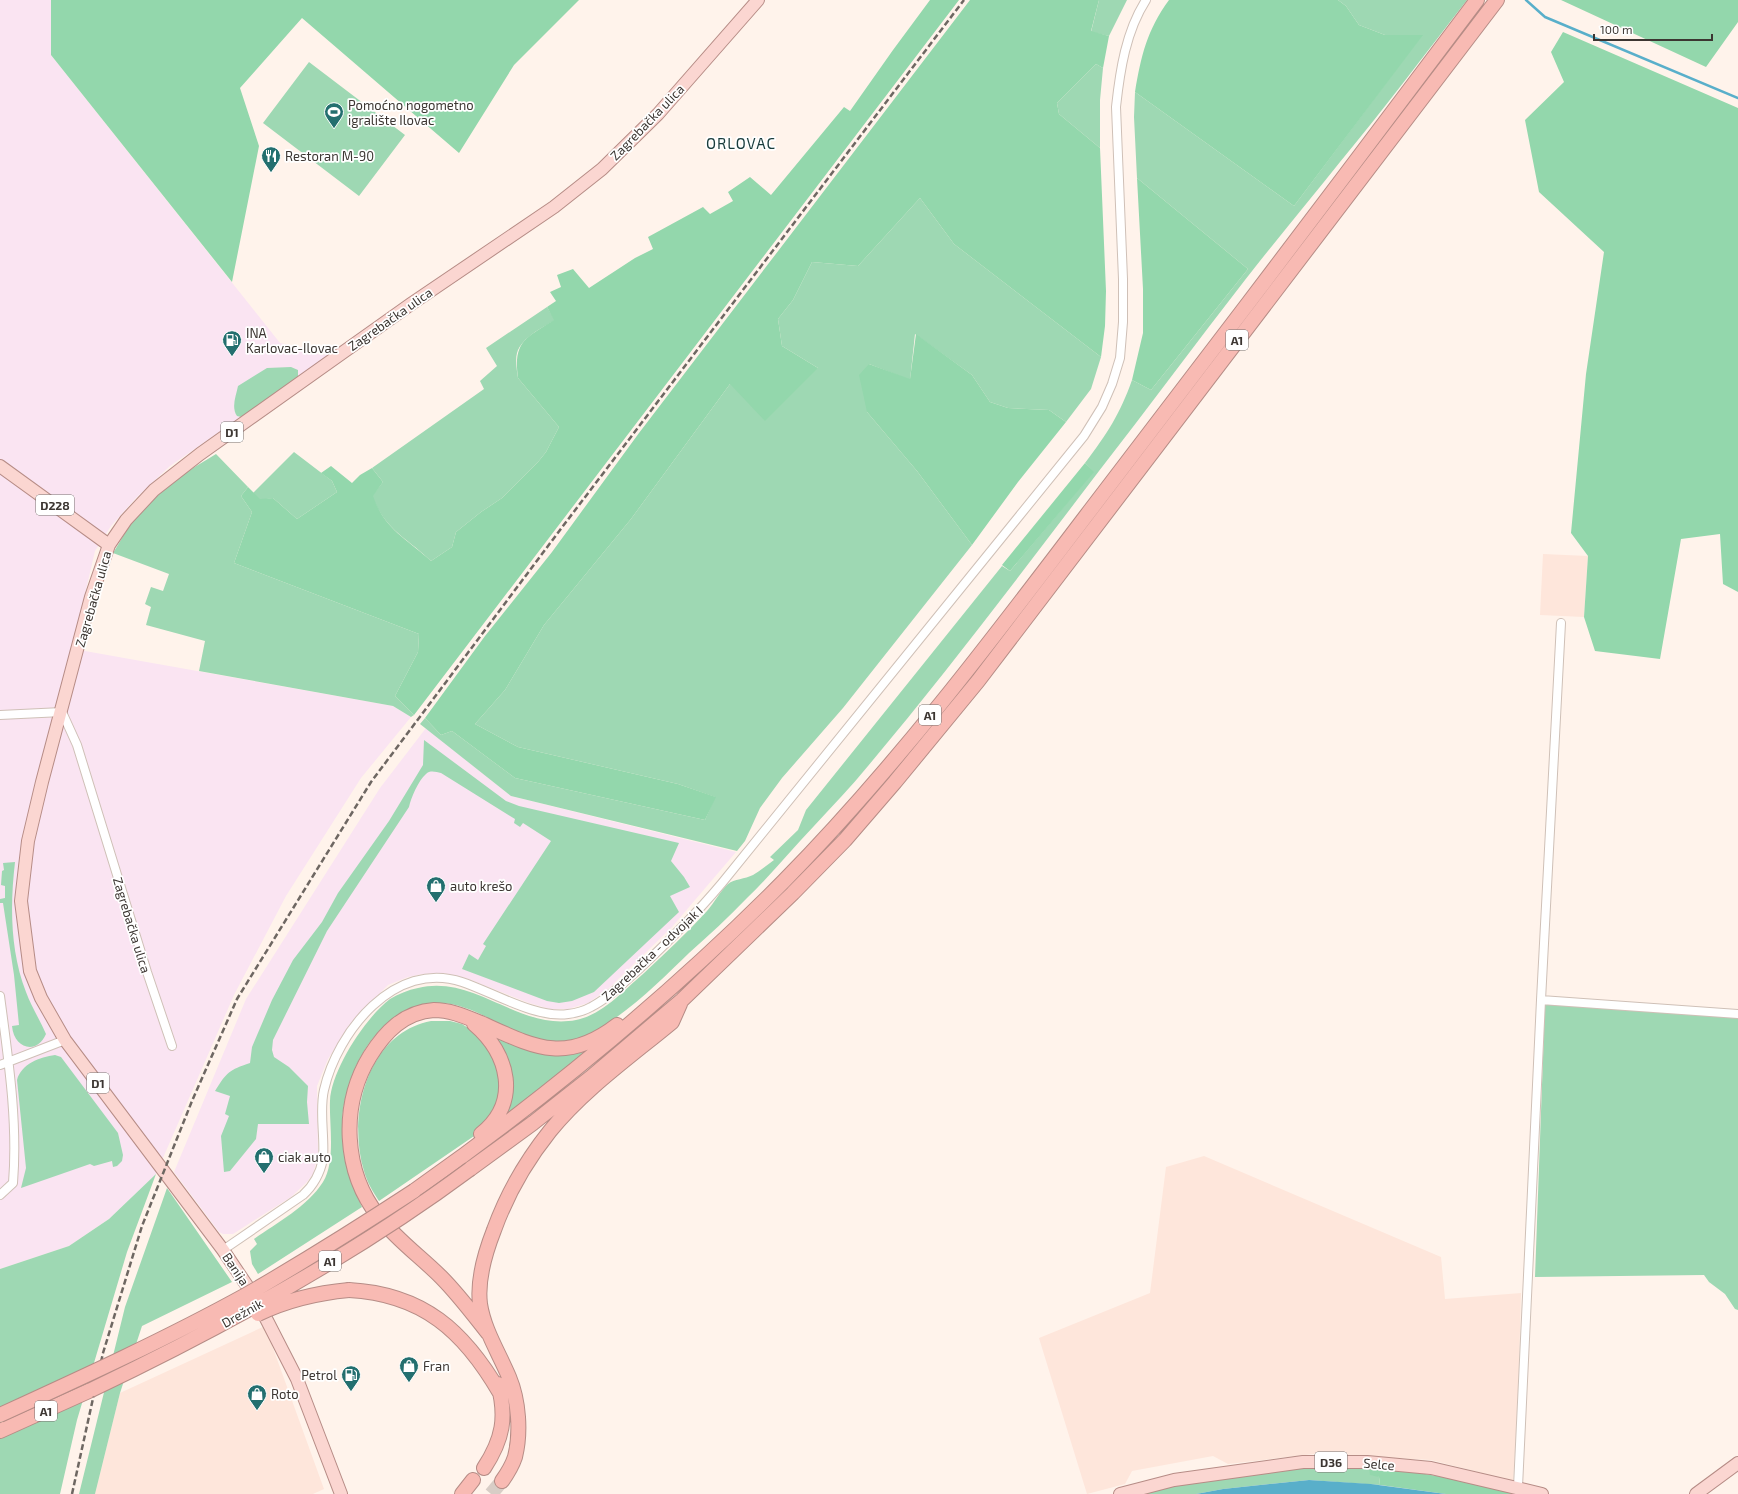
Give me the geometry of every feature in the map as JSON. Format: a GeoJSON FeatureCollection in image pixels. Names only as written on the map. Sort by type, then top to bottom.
{"type":"FeatureCollection","features":[{"type":"Feature","properties":{"kind":"highway","name":"A1"},"geometry":{"type":"LineString","coordinates":[[462,1157],[623,1031],[692,970],[795,869],[829,833],[902,750],[1065,543],[1477,0]]}},
{"type":"Feature","properties":{"kind":"highway","name":"A1"},"geometry":{"type":"LineString","coordinates":[[682,1000],[793,893],[845,840],[958,705],[1063,571],[1268,299],[1497,0]]}},
{"type":"Feature","properties":{"kind":"highway"},"geometry":{"type":"LineString","coordinates":[[488,1333],[441,1276],[399,1240],[378,1217],[369,1203],[358,1179],[352,1154],[349,1130],[351,1107],[361,1075],[377,1045],[390,1029],[406,1018],[424,1011],[443,1010],[466,1017],[535,1046],[550,1049],[579,1046],[593,1041],[606,1033],[670,978],[692,970]]}},
{"type":"Feature","properties":{"kind":"highway"},"geometry":{"type":"LineString","coordinates":[[502,1482],[514,1458],[518,1426],[517,1413],[510,1378],[488,1333],[482,1316],[480,1303],[483,1264],[501,1210],[531,1155],[551,1130],[588,1092],[672,1022],[682,1000]]}},
{"type":"Feature","properties":{"kind":"highway","name":"Drežnik"},"geometry":{"type":"LineString","coordinates":[[0,1431],[92,1390],[184,1344],[330,1262],[420,1204],[470,1169],[585,1082],[682,1000]]}},
{"type":"Feature","properties":{"kind":"highway"},"geometry":{"type":"LineString","coordinates":[[462,1157],[466,1146],[492,1123],[505,1098],[506,1087],[506,1074],[502,1060],[487,1036],[466,1017]]}},
{"type":"Feature","properties":{"kind":"highway","name":"Drežnik"},"geometry":{"type":"LineString","coordinates":[[0,1415],[125,1358],[245,1295],[358,1227],[414,1191],[462,1157]]}},
{"type":"Feature","properties":{"kind":"highway"},"geometry":{"type":"LineString","coordinates":[[184,1344],[194,1344],[203,1341],[257,1314],[286,1302],[311,1295],[349,1290],[386,1295],[418,1306],[435,1316],[452,1330],[469,1347],[500,1393]]}},
{"type":"Feature","properties":{"kind":"highway"},"geometry":{"type":"LineString","coordinates":[[466,1306],[488,1353],[503,1408],[499,1440],[494,1452],[484,1468]]}},
{"type":"Feature","properties":{"kind":"highway"},"geometry":{"type":"LineString","coordinates":[[462,1494],[473,1480]]}},
{"type":"Feature","properties":{"kind":"main road","name":"Zagrebačka ulica"},"geometry":{"type":"LineString","coordinates":[[131,1126],[65,1040],[41,998],[30,971],[21,901],[28,841],[42,782],[62,712],[91,597],[109,545],[136,508],[174,473],[411,304],[554,207],[602,168],[658,114],[758,0]]}},
{"type":"Feature","properties":{"kind":"main road","name":"D228"},"geometry":{"type":"LineString","coordinates":[[0,466],[109,545]]}},
{"type":"Feature","properties":{"kind":"main road","name":"Banija"},"geometry":{"type":"LineString","coordinates":[[131,1126],[223,1250],[261,1308],[297,1379],[341,1494]]}},
{"type":"Feature","properties":{"kind":"main road","name":"Selce"},"geometry":{"type":"LineString","coordinates":[[1120,1494],[1174,1480],[1303,1462],[1367,1462],[1431,1468],[1542,1494]]}},
{"type":"Feature","properties":{"kind":"main road"},"geometry":{"type":"LineString","coordinates":[[1696,1494],[1738,1463]]}},
{"type":"Feature","properties":{"kind":"street","name":"Zagrebačka - odvojak I"},"geometry":{"type":"LineString","coordinates":[[223,1250],[303,1195],[315,1181],[323,1160],[323,1099],[326,1081],[342,1047],[367,1012],[385,994],[414,980],[445,978],[461,982],[542,1013],[567,1015],[585,1010],[610,994],[662,947],[704,905],[1084,436],[1102,407],[1112,384],[1120,358],[1123,322],[1121,206],[1116,124],[1118,83],[1131,31],[1146,0]]}},
{"type":"Feature","properties":{"kind":"street"},"geometry":{"type":"LineString","coordinates":[[1518,1488],[1541,1000],[1561,623]]}},
{"type":"Feature","properties":{"kind":"street"},"geometry":{"type":"LineString","coordinates":[[0,715],[62,712]]}},
{"type":"Feature","properties":{"kind":"street","name":"Zagrebačka ulica"},"geometry":{"type":"LineString","coordinates":[[62,712],[77,745],[146,972],[172,1046]]}},
{"type":"Feature","properties":{"kind":"street"},"geometry":{"type":"LineString","coordinates":[[0,996],[8,1062],[16,1152],[13,1183],[0,1195]]}},
{"type":"Feature","properties":{"kind":"street"},"geometry":{"type":"LineString","coordinates":[[1541,1000],[1738,1014]]}},
{"type":"Feature","properties":{"kind":"street"},"geometry":{"type":"LineString","coordinates":[[0,1065],[65,1040]]}},
{"type":"Feature","properties":{"kind":"shaded area"},"geometry":{"type":"Polygon","coordinates":[[[0,0],[51,0],[51,55],[280,343],[300,347],[321,355],[333,353],[170,466],[136,498],[111,526],[95,551],[73,646],[85,651],[393,706],[411,717],[361,778],[286,896],[234,995],[156,1174],[109,1219],[69,1246],[0,1269],[0,0]]]}},
{"type":"Feature","properties":{"kind":"shaded area"},"geometry":{"type":"Polygon","coordinates":[[[1543,554],[1588,556],[1584,617],[1540,615],[1543,554]]]}},
{"type":"Feature","properties":{"kind":"shaded area"},"geometry":{"type":"Polygon","coordinates":[[[426,728],[511,796],[736,852],[672,927],[607,990],[588,1003],[568,1009],[550,1009],[529,1003],[466,978],[443,973],[422,974],[408,977],[388,985],[366,1007],[345,1032],[328,1059],[317,1086],[318,1155],[313,1174],[291,1197],[233,1234],[223,1234],[219,1232],[174,1172],[246,999],[380,788],[426,728]]]}},
{"type":"Feature","properties":{"kind":"shaded area"},"geometry":{"type":"Polygon","coordinates":[[[1204,1156],[1441,1257],[1445,1299],[1521,1293],[1518,1407],[1513,1481],[1431,1460],[1314,1454],[1228,1464],[1213,1456],[1132,1471],[1125,1484],[1087,1494],[1039,1338],[1150,1293],[1166,1167],[1204,1156]]]}},
{"type":"Feature","properties":{"kind":"shaded area"},"geometry":{"type":"Polygon","coordinates":[[[265,1326],[324,1489],[313,1494],[95,1494],[120,1393],[265,1326]]]}},
{"type":"Feature","properties":{"kind":"green space"},"geometry":{"type":"Polygon","coordinates":[[[51,0],[579,0],[514,65],[459,153],[302,18],[240,88],[259,146],[232,282],[51,55],[51,0]]]}},
{"type":"Feature","properties":{"kind":"green space"},"geometry":{"type":"Polygon","coordinates":[[[930,0],[959,0],[414,715],[395,696],[418,652],[419,634],[234,563],[252,512],[241,496],[248,487],[260,499],[273,498],[297,519],[337,492],[332,481],[321,473],[331,466],[352,483],[360,475],[372,468],[383,482],[373,496],[378,508],[397,533],[431,561],[452,547],[456,532],[481,512],[502,498],[538,462],[546,452],[559,427],[518,378],[517,366],[520,348],[524,342],[536,331],[554,320],[547,307],[556,301],[550,292],[561,287],[557,275],[573,269],[589,288],[635,258],[653,249],[648,237],[703,207],[710,214],[733,201],[728,192],[750,177],[771,195],[844,107],[850,111],[930,0]]]}},
{"type":"Feature","properties":{"kind":"green space"},"geometry":{"type":"Polygon","coordinates":[[[970,0],[1099,0],[1091,31],[1109,36],[1103,68],[1096,64],[1057,103],[1059,114],[1100,148],[1106,291],[1105,326],[1101,357],[954,244],[920,198],[858,266],[812,262],[793,300],[778,319],[782,346],[818,368],[765,421],[730,384],[631,519],[544,625],[505,690],[475,724],[518,747],[678,784],[716,797],[705,820],[515,778],[452,731],[441,735],[425,718],[485,636],[552,552],[639,433],[970,0]]]}},
{"type":"Feature","properties":{"kind":"green space"},"geometry":{"type":"Polygon","coordinates":[[[1099,0],[1127,0],[1109,36],[1091,32],[1099,0]]]}},
{"type":"Feature","properties":{"kind":"green space"},"geometry":{"type":"Polygon","coordinates":[[[1169,0],[1338,0],[1346,6],[1359,25],[1385,35],[1423,35],[1294,206],[1135,92],[1143,55],[1150,33],[1161,11],[1169,0]]]}},
{"type":"Feature","properties":{"kind":"green space"},"geometry":{"type":"Polygon","coordinates":[[[1338,0],[1467,0],[1372,122],[1245,280],[1014,583],[862,774],[733,912],[648,992],[616,1018],[600,1028],[568,1041],[551,1042],[535,1039],[519,1033],[473,1011],[441,1003],[419,1006],[399,1014],[382,1028],[368,1045],[357,1065],[348,1087],[343,1109],[342,1130],[346,1160],[354,1188],[362,1207],[258,1274],[252,1264],[250,1251],[257,1244],[254,1239],[300,1207],[309,1199],[323,1182],[327,1173],[331,1153],[330,1101],[336,1075],[351,1045],[371,1018],[390,999],[403,992],[414,989],[439,986],[459,989],[478,995],[535,1018],[555,1021],[576,1020],[586,1017],[612,1002],[643,974],[710,908],[728,884],[753,875],[774,860],[770,857],[798,830],[806,810],[1002,566],[1010,571],[1093,472],[1085,463],[1100,443],[1112,423],[1123,403],[1132,380],[1151,390],[1248,269],[1137,178],[1134,117],[1135,92],[1294,206],[1422,35],[1385,35],[1359,25],[1346,6],[1338,0]]]}},
{"type":"Feature","properties":{"kind":"green space"},"geometry":{"type":"Polygon","coordinates":[[[1561,0],[1738,0],[1738,22],[1706,67],[1561,0]]]}},
{"type":"Feature","properties":{"kind":"green space"},"geometry":{"type":"Polygon","coordinates":[[[1563,32],[1738,108],[1738,592],[1723,584],[1720,534],[1681,539],[1660,659],[1595,651],[1584,617],[1588,556],[1571,533],[1586,374],[1604,252],[1539,192],[1525,120],[1564,82],[1551,52],[1563,32]]]}},
{"type":"Feature","properties":{"kind":"green space","name":"Pomoćno nogometno igralište Ilovac"},"geometry":{"type":"Polygon","coordinates":[[[309,62],[405,135],[359,196],[263,123],[309,62]]]}},
{"type":"Feature","properties":{"kind":"green space"},"geometry":{"type":"Polygon","coordinates":[[[1096,64],[1103,68],[1100,100],[1100,148],[1059,114],[1057,103],[1096,64]]]}},
{"type":"Feature","properties":{"kind":"green space"},"geometry":{"type":"Polygon","coordinates":[[[1137,178],[1248,269],[1151,390],[1132,380],[1143,333],[1143,289],[1137,178]]]}},
{"type":"Feature","properties":{"kind":"green space"},"geometry":{"type":"Polygon","coordinates":[[[920,198],[954,244],[1101,357],[1091,389],[1066,422],[1049,410],[1008,408],[990,402],[972,375],[915,334],[910,380],[869,364],[867,412],[917,471],[972,545],[843,708],[782,778],[760,808],[745,841],[737,851],[511,796],[420,724],[425,718],[441,735],[452,731],[515,778],[705,820],[715,797],[678,784],[518,747],[475,724],[505,690],[544,625],[631,519],[730,384],[818,368],[782,346],[778,319],[793,300],[812,262],[858,266],[920,198]]]}},
{"type":"Feature","properties":{"kind":"green space"},"geometry":{"type":"Polygon","coordinates":[[[547,307],[555,320],[523,342],[517,353],[516,366],[518,378],[559,427],[546,452],[538,462],[502,498],[481,512],[456,532],[452,547],[431,561],[397,533],[384,518],[372,496],[383,482],[372,468],[484,389],[480,381],[497,366],[486,348],[547,307]]]}},
{"type":"Feature","properties":{"kind":"green space"},"geometry":{"type":"Polygon","coordinates":[[[916,334],[972,375],[990,402],[1008,408],[1049,410],[1066,422],[1018,482],[972,545],[917,471],[867,412],[859,375],[869,364],[910,379],[916,334]]]}},
{"type":"Feature","properties":{"kind":"green space"},"geometry":{"type":"Polygon","coordinates":[[[291,367],[298,370],[298,377],[246,414],[241,417],[237,416],[234,405],[238,386],[267,368],[291,367]]]}},
{"type":"Feature","properties":{"kind":"green space"},"geometry":{"type":"Polygon","coordinates":[[[294,452],[332,481],[337,492],[297,519],[273,498],[260,500],[253,493],[294,452]]]}},
{"type":"Feature","properties":{"kind":"green space"},"geometry":{"type":"Polygon","coordinates":[[[216,454],[248,487],[241,496],[252,512],[234,563],[419,634],[418,652],[395,696],[414,715],[411,717],[393,706],[199,671],[205,641],[146,625],[151,607],[145,604],[151,587],[163,591],[169,574],[113,553],[132,522],[148,503],[175,480],[216,454]]]}},
{"type":"Feature","properties":{"kind":"green space"},"geometry":{"type":"Polygon","coordinates":[[[1085,463],[1094,472],[1010,571],[1002,565],[1085,463]]]}},
{"type":"Feature","properties":{"kind":"green space"},"geometry":{"type":"Polygon","coordinates":[[[424,740],[506,801],[519,806],[679,843],[671,861],[690,887],[670,896],[679,912],[594,992],[572,1001],[559,1003],[547,1001],[462,969],[469,954],[478,960],[486,946],[483,944],[551,841],[523,823],[520,827],[514,823],[515,819],[441,773],[429,772],[423,777],[413,794],[409,807],[327,931],[273,1040],[272,1050],[274,1057],[289,1067],[308,1086],[307,1102],[309,1124],[258,1124],[256,1139],[230,1171],[224,1172],[221,1136],[229,1116],[225,1114],[230,1096],[215,1091],[229,1072],[250,1063],[252,1047],[272,1000],[293,960],[322,922],[338,893],[389,821],[423,765],[424,740]]]}},
{"type":"Feature","properties":{"kind":"green space"},"geometry":{"type":"Polygon","coordinates":[[[15,862],[12,895],[14,944],[21,976],[28,997],[46,1034],[42,1041],[32,1047],[21,1044],[17,1040],[12,1026],[19,1025],[14,975],[3,903],[0,903],[0,899],[5,898],[5,886],[1,885],[2,871],[4,870],[3,863],[15,862]]]}},
{"type":"Feature","properties":{"kind":"green space"},"geometry":{"type":"Polygon","coordinates":[[[1545,1002],[1738,1018],[1738,1310],[1735,1309],[1725,1294],[1709,1282],[1704,1275],[1535,1277],[1545,1002]]]}},
{"type":"Feature","properties":{"kind":"green space"},"geometry":{"type":"Polygon","coordinates":[[[431,1021],[450,1021],[462,1024],[482,1037],[499,1065],[501,1099],[477,1134],[379,1201],[367,1179],[359,1149],[358,1126],[361,1103],[367,1080],[377,1059],[391,1042],[409,1029],[431,1021]]]}},
{"type":"Feature","properties":{"kind":"green space"},"geometry":{"type":"Polygon","coordinates":[[[501,1039],[541,1053],[562,1055],[584,1053],[499,1123],[506,1109],[498,1041],[501,1039]]]}},
{"type":"Feature","properties":{"kind":"green space"},"geometry":{"type":"Polygon","coordinates":[[[55,1055],[61,1057],[118,1133],[123,1155],[122,1161],[117,1166],[113,1167],[112,1161],[94,1166],[90,1164],[21,1188],[26,1168],[17,1080],[19,1074],[32,1062],[55,1055]]]}},
{"type":"Feature","properties":{"kind":"green space"},"geometry":{"type":"Polygon","coordinates":[[[156,1174],[127,1252],[77,1420],[60,1494],[0,1494],[0,1269],[69,1246],[109,1219],[156,1174]]]}},
{"type":"Feature","properties":{"kind":"green space"},"geometry":{"type":"Polygon","coordinates":[[[167,1188],[232,1282],[142,1326],[120,1393],[95,1494],[79,1494],[125,1307],[167,1188]]]}},
{"type":"Feature","properties":{"kind":"green space"},"geometry":{"type":"Polygon","coordinates":[[[1306,1466],[1369,1468],[1379,1477],[1380,1485],[1309,1480],[1223,1489],[1196,1494],[1137,1494],[1178,1485],[1306,1466]]]}},
{"type":"Feature","properties":{"kind":"green space"},"geometry":{"type":"Polygon","coordinates":[[[1369,1468],[1413,1472],[1455,1479],[1521,1494],[1446,1494],[1380,1485],[1379,1477],[1370,1475],[1369,1468]]]}},
{"type":"Feature","properties":{"kind":"water"},"geometry":{"type":"Polygon","coordinates":[[[1309,1480],[1371,1484],[1446,1494],[1196,1494],[1223,1489],[1309,1480]]]}},
{"type":"Feature","properties":{"kind":"waterway"},"geometry":{"type":"LineString","coordinates":[[1526,0],[1545,17],[1738,98]]}},
{"type":"Feature","properties":{"kind":"tunnel"},"geometry":{"type":"LineString","coordinates":[[491,1494],[502,1481]]}},
{"type":"Feature","properties":{"kind":"railway"},"geometry":{"type":"LineString","coordinates":[[72,1494],[103,1353],[142,1226],[192,1101],[237,999],[371,782],[563,526],[964,0]]}},
{"type":"Feature","properties":{"kind":"place","name":"Pomoćno nogometno igralište Ilovac"},"geometry":{"type":"Point","coordinates":[334,129]}},
{"type":"Feature","properties":{"kind":"place","name":"Restoran M-90"},"geometry":{"type":"Point","coordinates":[271,173]}},
{"type":"Feature","properties":{"kind":"place","name":"INA Karlovac-Ilovac"},"geometry":{"type":"Point","coordinates":[232,357]}},
{"type":"Feature","properties":{"kind":"place","name":"auto krešo"},"geometry":{"type":"Point","coordinates":[436,903]}},
{"type":"Feature","properties":{"kind":"place","name":"ciak auto"},"geometry":{"type":"Point","coordinates":[264,1174]}},
{"type":"Feature","properties":{"kind":"place","name":"Fran"},"geometry":{"type":"Point","coordinates":[409,1383]}},
{"type":"Feature","properties":{"kind":"place","name":"Petrol"},"geometry":{"type":"Point","coordinates":[351,1392]}},
{"type":"Feature","properties":{"kind":"place","name":"Roto"},"geometry":{"type":"Point","coordinates":[257,1411]}},
{"type":"Feature","properties":{"kind":"district","name":"ORLOVAC"},"geometry":{"type":"Point","coordinates":[741,143]}}]}
